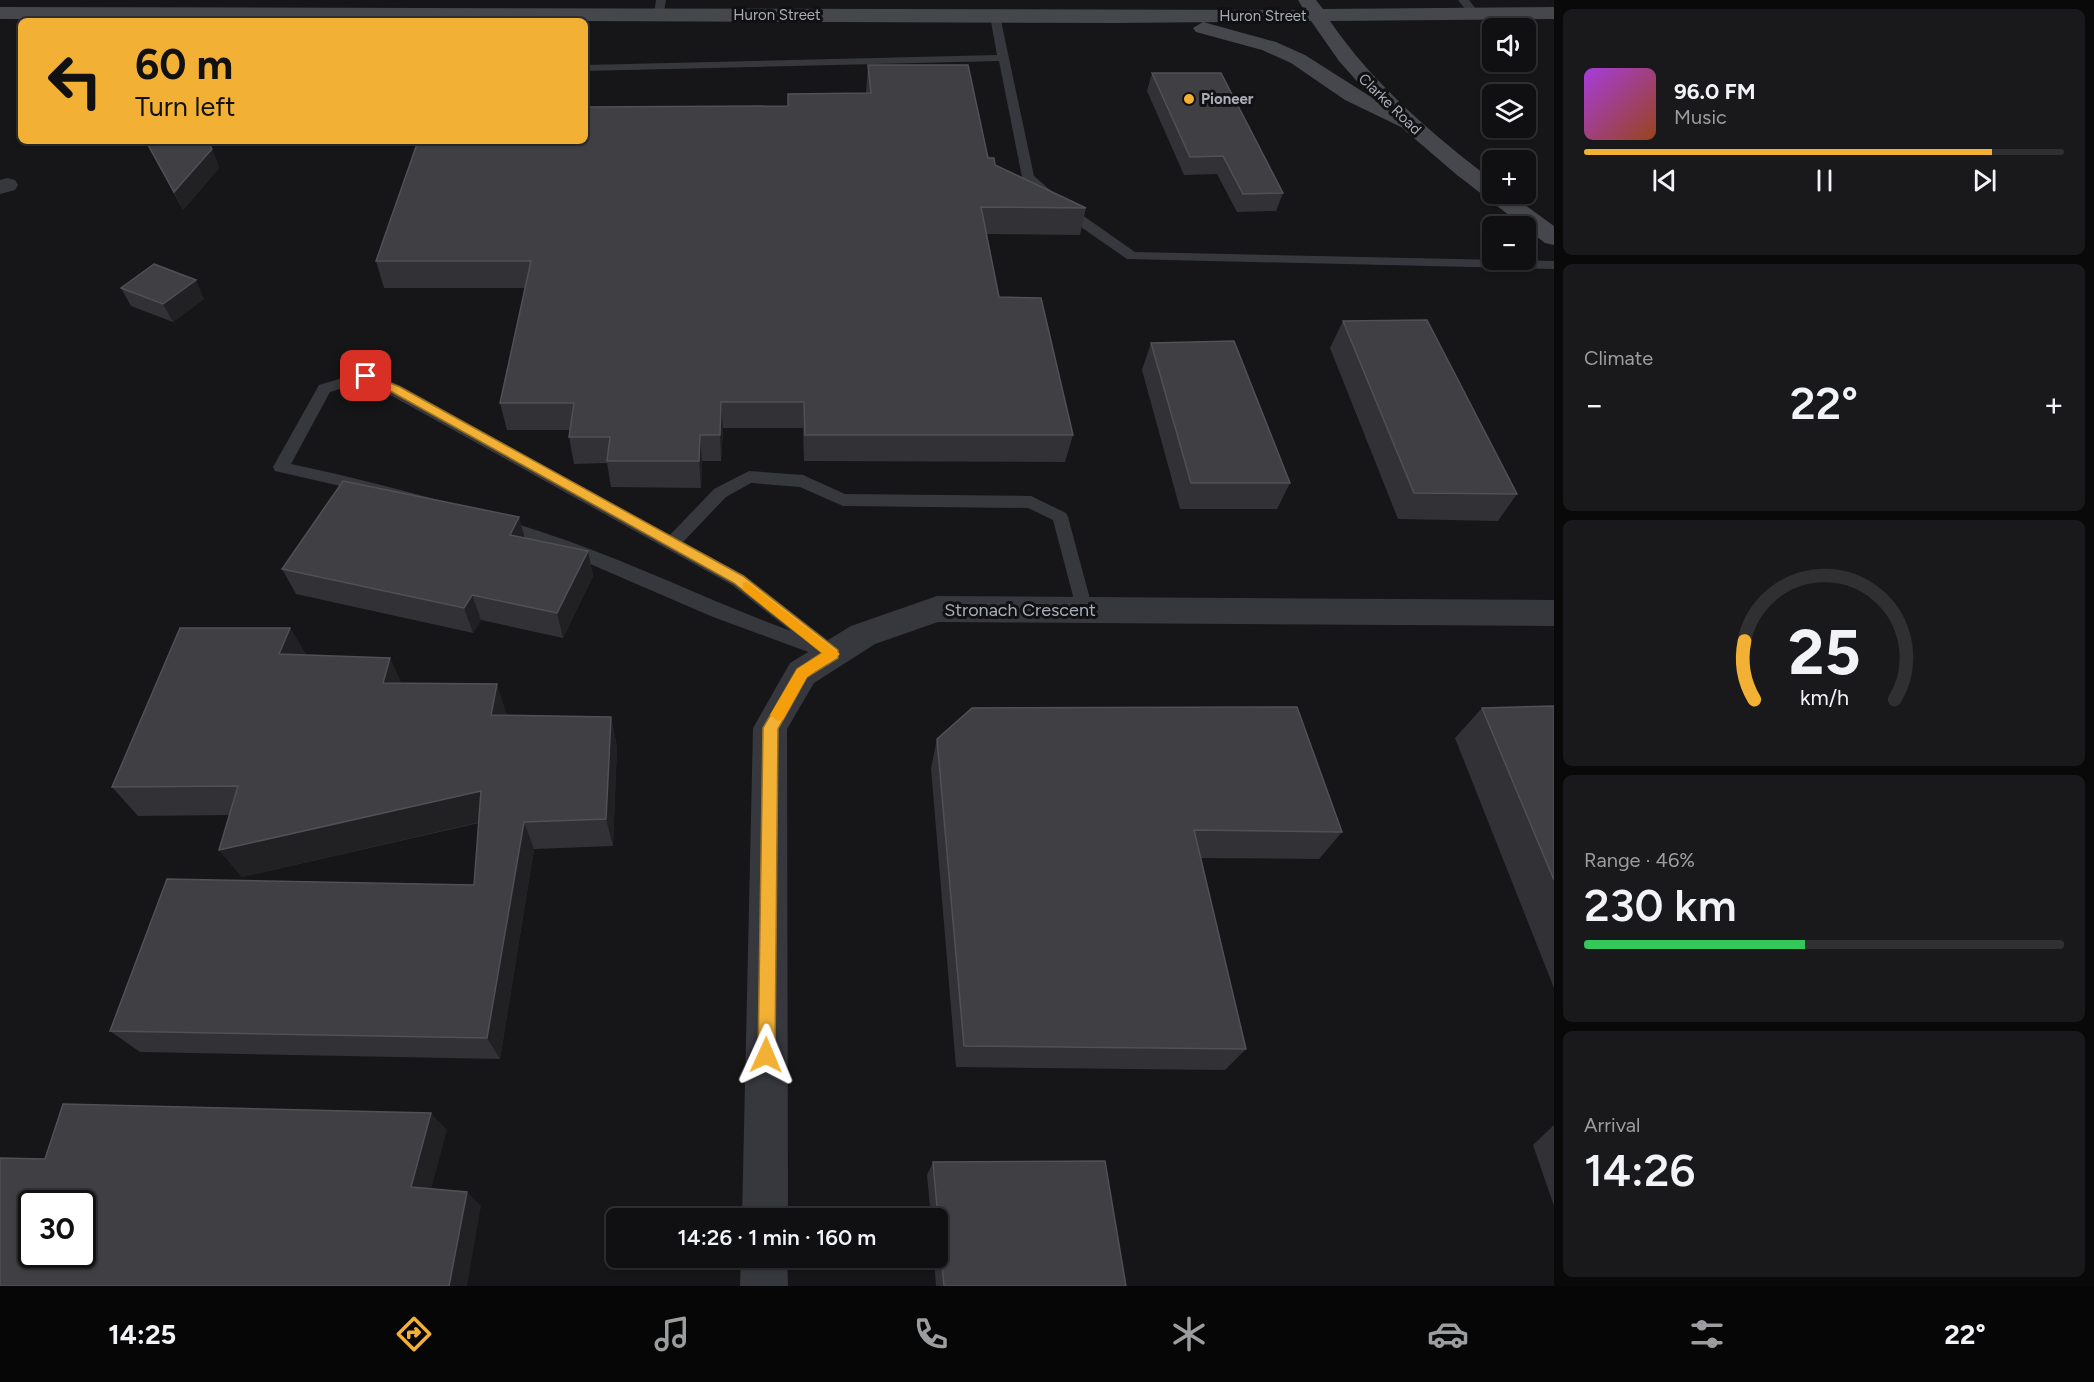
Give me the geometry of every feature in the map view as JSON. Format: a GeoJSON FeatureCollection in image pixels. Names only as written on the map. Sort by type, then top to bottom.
{"type":"FeatureCollection","features":[{"type":"Feature","properties":{"kind":"main road"},"geometry":{"type":"LineString","coordinates":[[1398,0],[1468,9]]}},
{"type":"Feature","properties":{"kind":"main road","name":"Huron Street"},"geometry":{"type":"LineString","coordinates":[[0,14],[560,18],[660,7],[1115,17],[1311,8],[1468,9],[1554,13]]}},
{"type":"Feature","properties":{"kind":"main road","name":"Clarke Road"},"geometry":{"type":"LineString","coordinates":[[1311,8],[1356,71],[1404,121],[1482,183]]}},
{"type":"Feature","properties":{"kind":"main road"},"geometry":{"type":"LineString","coordinates":[[1115,17],[1221,31],[1269,46],[1298,59],[1352,96],[1404,121]]}},
{"type":"Feature","properties":{"kind":"main road","name":"Clarke Road"},"geometry":{"type":"LineString","coordinates":[[1510,204],[1554,238]]}},
{"type":"Feature","properties":{"kind":"street","name":"Stronach Crescent"},"geometry":{"type":"LineString","coordinates":[[765,1208],[770,728],[802,673],[863,635],[937,609],[1554,614]]}},
{"type":"Feature","properties":{"kind":"street"},"geometry":{"type":"LineString","coordinates":[[764,1268],[764,1286]]}},
{"type":"Feature","properties":{"kind":"lane"},"geometry":{"type":"LineString","coordinates":[[995,16],[1028,177],[1060,206],[1132,256],[1554,266]]}},
{"type":"Feature","properties":{"kind":"lane"},"geometry":{"type":"LineString","coordinates":[[588,68],[1004,58]]}},
{"type":"Feature","properties":{"kind":"lane"},"geometry":{"type":"LineString","coordinates":[[366,376],[396,390],[738,580],[833,654],[719,612],[566,547],[376,489],[281,467],[324,389],[366,376]]}},
{"type":"Feature","properties":{"kind":"lane"},"geometry":{"type":"LineString","coordinates":[[672,543],[720,494],[749,477],[803,481],[843,500],[1031,502],[1060,517],[1084,610]]}},
{"type":"Feature","properties":{"kind":"building"},"geometry":{"type":"Polygon","coordinates":[[[868,65],[968,65],[988,158],[994,158],[995,165],[1086,208],[981,207],[999,297],[1041,298],[1073,435],[805,435],[804,402],[721,402],[720,435],[700,435],[699,461],[607,461],[610,437],[569,437],[574,403],[500,403],[531,261],[376,261],[417,144],[588,144],[588,107],[788,106],[788,94],[871,93],[868,65]]]}},
{"type":"Feature","properties":{"kind":"building"},"geometry":{"type":"Polygon","coordinates":[[[1152,73],[1221,73],[1283,193],[1243,194],[1223,156],[1190,157],[1152,73]]]}},
{"type":"Feature","properties":{"kind":"building"},"geometry":{"type":"Polygon","coordinates":[[[148,144],[209,144],[212,149],[174,192],[148,144]]]}},
{"type":"Feature","properties":{"kind":"building"},"geometry":{"type":"Polygon","coordinates":[[[154,264],[196,280],[163,304],[121,288],[154,264]]]}},
{"type":"Feature","properties":{"kind":"building"},"geometry":{"type":"Polygon","coordinates":[[[1427,320],[1517,494],[1414,493],[1343,321],[1427,320]]]}},
{"type":"Feature","properties":{"kind":"building"},"geometry":{"type":"Polygon","coordinates":[[[1234,341],[1290,483],[1191,483],[1151,343],[1234,341]]]}},
{"type":"Feature","properties":{"kind":"building"},"geometry":{"type":"Polygon","coordinates":[[[343,481],[519,517],[510,535],[588,551],[557,613],[472,595],[464,608],[282,569],[343,481]]]}},
{"type":"Feature","properties":{"kind":"building"},"geometry":{"type":"Polygon","coordinates":[[[180,628],[290,628],[279,654],[390,658],[383,683],[497,684],[491,715],[611,717],[606,819],[524,822],[487,1038],[110,1031],[167,879],[474,885],[481,791],[219,850],[238,786],[112,787],[180,628]]]}},
{"type":"Feature","properties":{"kind":"building"},"geometry":{"type":"Polygon","coordinates":[[[1554,706],[1554,880],[1482,708],[1554,706]]]}},
{"type":"Feature","properties":{"kind":"building"},"geometry":{"type":"Polygon","coordinates":[[[1297,707],[1342,832],[1194,830],[1246,1049],[964,1046],[937,739],[972,708],[1297,707]]]}},
{"type":"Feature","properties":{"kind":"building"},"geometry":{"type":"Polygon","coordinates":[[[63,1104],[431,1113],[411,1187],[467,1192],[449,1286],[0,1286],[0,1158],[45,1159],[63,1104]]]}},
{"type":"Feature","properties":{"kind":"building"},"geometry":{"type":"Polygon","coordinates":[[[1105,1161],[1126,1286],[944,1286],[942,1268],[948,1268],[948,1208],[937,1208],[933,1162],[1105,1161]]]}},
{"type":"Feature","properties":{"kind":"slow traffic"},"geometry":{"type":"LineString","coordinates":[[747,587],[833,654],[802,673],[778,715]]}},
{"type":"Feature","properties":{"kind":"place","name":"Pioneer"},"geometry":{"type":"Point","coordinates":[1189,99]}},
{"type":"Feature","properties":{"kind":"route"},"geometry":{"type":"LineString","coordinates":[[366,376],[396,390],[738,580],[833,654],[802,673],[770,728],[766,1055]]}}]}
